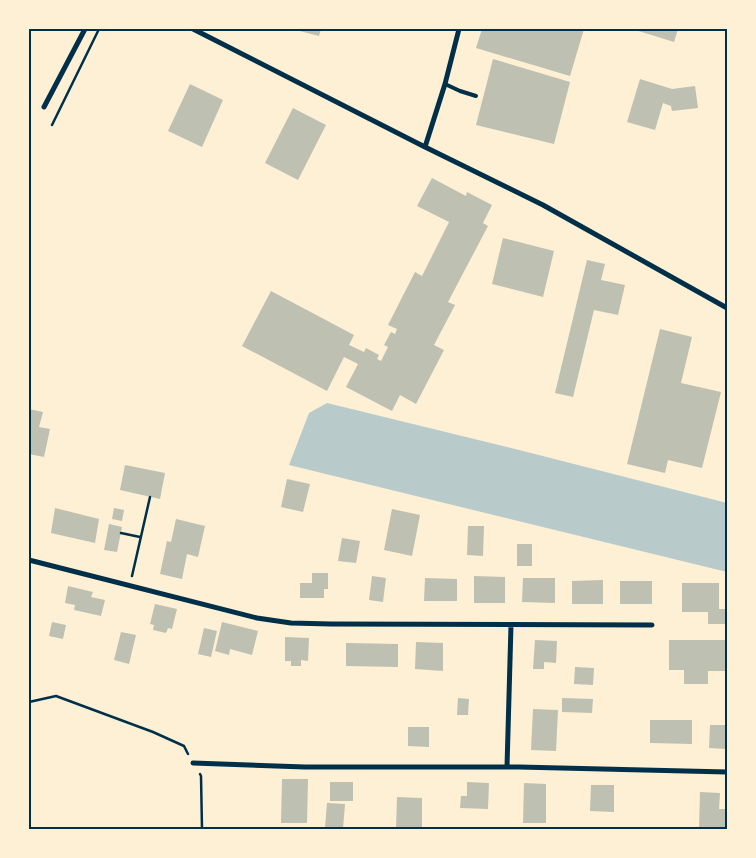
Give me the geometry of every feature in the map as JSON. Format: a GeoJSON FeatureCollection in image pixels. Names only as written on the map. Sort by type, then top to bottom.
{"type":"FeatureCollection","features":[{"type":"Feature","properties":{"kind":"street"},"geometry":{"type":"LineString","coordinates":[[44,107],[85,29]]}},
{"type":"Feature","properties":{"kind":"street"},"geometry":{"type":"LineString","coordinates":[[193,29],[543,205],[727,308]]}},
{"type":"Feature","properties":{"kind":"street"},"geometry":{"type":"LineString","coordinates":[[425,147],[446,84],[459,29]]}},
{"type":"Feature","properties":{"kind":"street"},"geometry":{"type":"LineString","coordinates":[[29,560],[257,618],[291,623],[652,625]]}},
{"type":"Feature","properties":{"kind":"street"},"geometry":{"type":"LineString","coordinates":[[507,767],[511,625]]}},
{"type":"Feature","properties":{"kind":"street"},"geometry":{"type":"LineString","coordinates":[[193,763],[727,772]]}},
{"type":"Feature","properties":{"kind":"lane"},"geometry":{"type":"LineString","coordinates":[[446,84],[476,96]]}},
{"type":"Feature","properties":{"kind":"path"},"geometry":{"type":"LineString","coordinates":[[52,125],[99,29]]}},
{"type":"Feature","properties":{"kind":"path"},"geometry":{"type":"LineString","coordinates":[[130,585],[150,497]]}},
{"type":"Feature","properties":{"kind":"path"},"geometry":{"type":"LineString","coordinates":[[121,533],[140,537]]}},
{"type":"Feature","properties":{"kind":"path"},"geometry":{"type":"LineString","coordinates":[[29,702],[56,696],[153,732],[184,746],[201,776],[202,829]]}},
{"type":"Feature","properties":{"kind":"shaded area"},"geometry":{"type":"Polygon","coordinates":[[[327,403],[727,503],[727,572],[289,465],[309,413],[327,403]]]}},
{"type":"Feature","properties":{"kind":"building"},"geometry":{"type":"Polygon","coordinates":[[[292,29],[321,29],[319,36],[292,29]]]}},
{"type":"Feature","properties":{"kind":"building"},"geometry":{"type":"Polygon","coordinates":[[[482,29],[584,29],[570,76],[476,48],[482,29]]]}},
{"type":"Feature","properties":{"kind":"building"},"geometry":{"type":"Polygon","coordinates":[[[632,29],[678,29],[674,42],[632,29]]]}},
{"type":"Feature","properties":{"kind":"building"},"geometry":{"type":"Polygon","coordinates":[[[493,59],[570,82],[554,144],[476,125],[493,59]]]}},
{"type":"Feature","properties":{"kind":"building"},"geometry":{"type":"Polygon","coordinates":[[[640,79],[672,89],[695,86],[698,108],[672,111],[671,106],[663,103],[655,130],[627,122],[640,79]]]}},
{"type":"Feature","properties":{"kind":"building"},"geometry":{"type":"Polygon","coordinates":[[[190,84],[223,100],[202,147],[168,131],[190,84]]]}},
{"type":"Feature","properties":{"kind":"building"},"geometry":{"type":"Polygon","coordinates":[[[293,108],[326,125],[298,180],[265,163],[293,108]]]}},
{"type":"Feature","properties":{"kind":"building"},"geometry":{"type":"Polygon","coordinates":[[[432,178],[466,196],[467,192],[492,205],[483,223],[488,226],[448,302],[455,305],[434,345],[444,350],[416,404],[400,395],[392,411],[346,387],[358,364],[344,357],[327,391],[242,346],[271,291],[354,335],[349,345],[364,352],[366,348],[379,355],[377,359],[381,361],[388,347],[384,345],[391,332],[395,334],[397,329],[388,325],[415,272],[422,276],[449,222],[417,206],[432,178]]]}},
{"type":"Feature","properties":{"kind":"building"},"geometry":{"type":"Polygon","coordinates":[[[503,238],[554,251],[543,297],[492,284],[503,238]]]}},
{"type":"Feature","properties":{"kind":"building"},"geometry":{"type":"Polygon","coordinates":[[[587,260],[605,264],[601,280],[625,285],[618,315],[594,310],[573,397],[555,393],[587,260]]]}},
{"type":"Feature","properties":{"kind":"building"},"geometry":{"type":"Polygon","coordinates":[[[660,329],[692,337],[681,383],[721,392],[702,468],[668,460],[665,473],[627,464],[660,329]]]}},
{"type":"Feature","properties":{"kind":"building"},"geometry":{"type":"Polygon","coordinates":[[[29,409],[43,412],[39,427],[50,429],[44,457],[29,454],[29,409]]]}},
{"type":"Feature","properties":{"kind":"building"},"geometry":{"type":"Polygon","coordinates":[[[125,465],[165,473],[160,499],[120,490],[125,465]]]}},
{"type":"Feature","properties":{"kind":"building"},"geometry":{"type":"Polygon","coordinates":[[[287,479],[310,484],[303,512],[281,507],[287,479]]]}},
{"type":"Feature","properties":{"kind":"building"},"geometry":{"type":"Polygon","coordinates":[[[55,508],[99,519],[95,543],[51,533],[55,508]]]}},
{"type":"Feature","properties":{"kind":"building"},"geometry":{"type":"Polygon","coordinates":[[[114,508],[124,510],[122,521],[112,519],[114,508]]]}},
{"type":"Feature","properties":{"kind":"building"},"geometry":{"type":"Polygon","coordinates":[[[392,509],[420,515],[412,556],[384,550],[392,509]]]}},
{"type":"Feature","properties":{"kind":"building"},"geometry":{"type":"Polygon","coordinates":[[[176,519],[205,526],[198,557],[187,554],[182,579],[160,574],[167,541],[171,542],[176,519]]]}},
{"type":"Feature","properties":{"kind":"building"},"geometry":{"type":"Polygon","coordinates":[[[109,524],[122,527],[117,552],[104,550],[109,524]]]}},
{"type":"Feature","properties":{"kind":"building"},"geometry":{"type":"Polygon","coordinates":[[[468,526],[484,526],[483,556],[467,555],[468,526]]]}},
{"type":"Feature","properties":{"kind":"building"},"geometry":{"type":"Polygon","coordinates":[[[342,538],[360,541],[356,563],[338,561],[342,538]]]}},
{"type":"Feature","properties":{"kind":"building"},"geometry":{"type":"Polygon","coordinates":[[[517,544],[532,544],[532,566],[517,566],[517,544]]]}},
{"type":"Feature","properties":{"kind":"building"},"geometry":{"type":"Polygon","coordinates":[[[312,573],[328,573],[328,589],[324,589],[324,598],[300,598],[300,583],[312,583],[312,573]]]}},
{"type":"Feature","properties":{"kind":"building"},"geometry":{"type":"Polygon","coordinates":[[[372,576],[386,578],[383,602],[369,600],[372,576]]]}},
{"type":"Feature","properties":{"kind":"building"},"geometry":{"type":"Polygon","coordinates":[[[474,576],[505,577],[505,603],[474,603],[474,576]]]}},
{"type":"Feature","properties":{"kind":"building"},"geometry":{"type":"Polygon","coordinates":[[[425,578],[457,579],[457,601],[424,601],[425,578]]]}},
{"type":"Feature","properties":{"kind":"building"},"geometry":{"type":"Polygon","coordinates":[[[523,578],[555,578],[555,603],[522,602],[523,578]]]}},
{"type":"Feature","properties":{"kind":"building"},"geometry":{"type":"Polygon","coordinates":[[[603,580],[603,604],[572,604],[572,581],[603,580]]]}},
{"type":"Feature","properties":{"kind":"building"},"geometry":{"type":"Polygon","coordinates":[[[620,581],[652,581],[652,604],[620,604],[620,581]]]}},
{"type":"Feature","properties":{"kind":"building"},"geometry":{"type":"Polygon","coordinates":[[[682,583],[719,583],[719,609],[727,609],[727,624],[708,624],[708,612],[682,612],[682,583]]]}},
{"type":"Feature","properties":{"kind":"building"},"geometry":{"type":"Polygon","coordinates":[[[68,586],[93,592],[91,597],[105,600],[101,616],[74,610],[75,605],[65,603],[68,586]]]}},
{"type":"Feature","properties":{"kind":"building"},"geometry":{"type":"Polygon","coordinates":[[[155,604],[177,609],[172,629],[168,628],[166,633],[153,630],[154,625],[150,624],[155,604]]]}},
{"type":"Feature","properties":{"kind":"building"},"geometry":{"type":"Polygon","coordinates":[[[52,622],[66,625],[63,639],[49,636],[52,622]]]}},
{"type":"Feature","properties":{"kind":"building"},"geometry":{"type":"Polygon","coordinates":[[[222,622],[258,631],[252,655],[230,649],[229,655],[215,651],[222,622]]]}},
{"type":"Feature","properties":{"kind":"building"},"geometry":{"type":"Polygon","coordinates":[[[204,628],[217,631],[211,657],[198,654],[204,628]]]}},
{"type":"Feature","properties":{"kind":"building"},"geometry":{"type":"Polygon","coordinates":[[[121,632],[136,635],[129,664],[114,660],[121,632]]]}},
{"type":"Feature","properties":{"kind":"building"},"geometry":{"type":"Polygon","coordinates":[[[285,637],[309,638],[308,661],[301,660],[301,666],[291,666],[291,661],[285,661],[285,637]]]}},
{"type":"Feature","properties":{"kind":"building"},"geometry":{"type":"Polygon","coordinates":[[[535,640],[557,641],[556,663],[544,662],[544,669],[533,669],[535,640]]]}},
{"type":"Feature","properties":{"kind":"building"},"geometry":{"type":"Polygon","coordinates":[[[669,640],[727,640],[727,671],[708,671],[708,684],[684,684],[684,670],[669,670],[669,640]]]}},
{"type":"Feature","properties":{"kind":"building"},"geometry":{"type":"Polygon","coordinates":[[[416,642],[443,643],[443,671],[415,669],[416,642]]]}},
{"type":"Feature","properties":{"kind":"building"},"geometry":{"type":"Polygon","coordinates":[[[346,643],[398,644],[398,667],[346,666],[346,643]]]}},
{"type":"Feature","properties":{"kind":"building"},"geometry":{"type":"Polygon","coordinates":[[[575,667],[594,668],[593,685],[574,684],[575,667]]]}},
{"type":"Feature","properties":{"kind":"building"},"geometry":{"type":"Polygon","coordinates":[[[458,698],[469,699],[468,715],[457,715],[458,698]]]}},
{"type":"Feature","properties":{"kind":"building"},"geometry":{"type":"Polygon","coordinates":[[[562,698],[593,699],[592,713],[562,712],[562,698]]]}},
{"type":"Feature","properties":{"kind":"building"},"geometry":{"type":"Polygon","coordinates":[[[533,709],[558,710],[556,751],[531,750],[533,709]]]}},
{"type":"Feature","properties":{"kind":"building"},"geometry":{"type":"Polygon","coordinates":[[[650,720],[692,720],[692,744],[650,743],[650,720]]]}},
{"type":"Feature","properties":{"kind":"building"},"geometry":{"type":"Polygon","coordinates":[[[710,725],[727,725],[727,749],[709,748],[710,725]]]}},
{"type":"Feature","properties":{"kind":"building"},"geometry":{"type":"Polygon","coordinates":[[[408,727],[429,727],[429,747],[408,746],[408,727]]]}},
{"type":"Feature","properties":{"kind":"building"},"geometry":{"type":"Polygon","coordinates":[[[282,779],[308,779],[307,823],[281,823],[282,779]]]}},
{"type":"Feature","properties":{"kind":"building"},"geometry":{"type":"Polygon","coordinates":[[[330,782],[353,782],[353,801],[330,801],[330,782]]]}},
{"type":"Feature","properties":{"kind":"building"},"geometry":{"type":"Polygon","coordinates":[[[467,782],[489,783],[488,809],[460,808],[461,796],[467,796],[467,782]]]}},
{"type":"Feature","properties":{"kind":"building"},"geometry":{"type":"Polygon","coordinates":[[[524,783],[546,784],[546,823],[523,823],[524,783]]]}},
{"type":"Feature","properties":{"kind":"building"},"geometry":{"type":"Polygon","coordinates":[[[591,785],[614,785],[614,812],[590,811],[591,785]]]}},
{"type":"Feature","properties":{"kind":"building"},"geometry":{"type":"Polygon","coordinates":[[[700,792],[720,793],[719,809],[727,809],[727,829],[699,829],[700,792]]]}},
{"type":"Feature","properties":{"kind":"building"},"geometry":{"type":"Polygon","coordinates":[[[397,797],[422,798],[422,829],[396,829],[397,797]]]}},
{"type":"Feature","properties":{"kind":"building"},"geometry":{"type":"Polygon","coordinates":[[[327,803],[345,804],[343,829],[325,828],[327,803]]]}}]}
